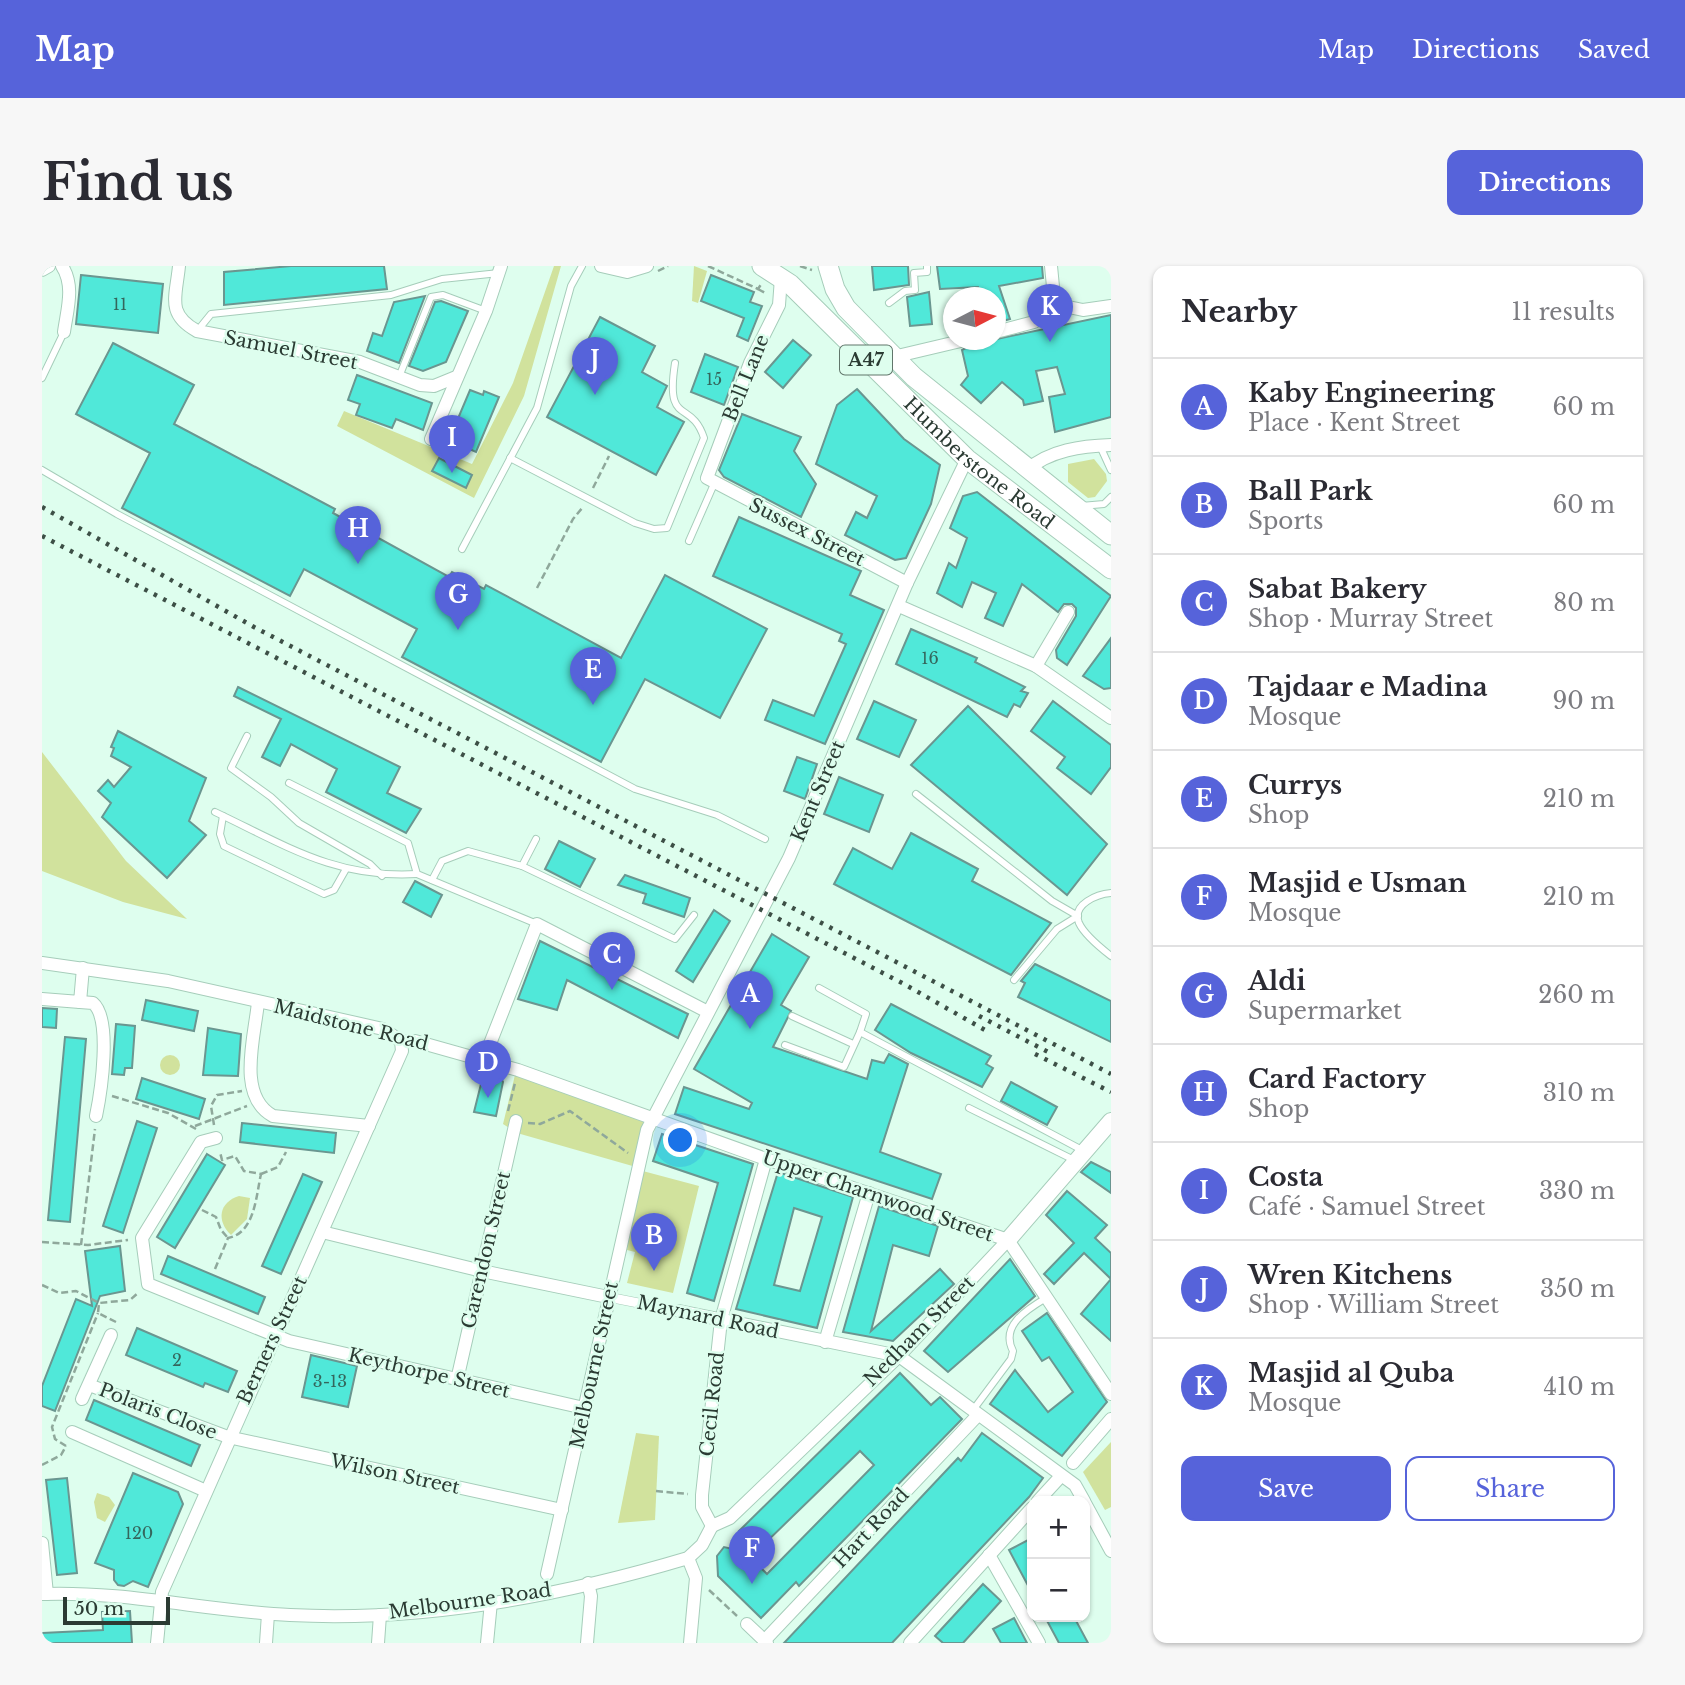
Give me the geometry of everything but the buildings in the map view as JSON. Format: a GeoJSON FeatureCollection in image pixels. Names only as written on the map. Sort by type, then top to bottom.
{"type":"FeatureCollection","features":[{"type":"Feature","properties":{"kind":"main road","name":"Humberstone Road"},"geometry":{"type":"LineString","coordinates":[[828,266],[835,289],[846,308],[914,377],[1111,535]]}},
{"type":"Feature","properties":{"kind":"main road","name":"Humberstone Road"},"geometry":{"type":"LineString","coordinates":[[771,272],[967,458],[1111,569]]}},
{"type":"Feature","properties":{"kind":"main road","name":"A47"},"geometry":{"type":"LineString","coordinates":[[914,377],[967,434],[972,448],[967,458]]}},
{"type":"Feature","properties":{"kind":"main road","name":"A47"},"geometry":{"type":"LineString","coordinates":[[1027,470],[1022,480],[1026,491],[1079,545]]}},
{"type":"Feature","properties":{"kind":"street"},"geometry":{"type":"LineString","coordinates":[[42,270],[49,266]]}},
{"type":"Feature","properties":{"kind":"street"},"geometry":{"type":"LineString","coordinates":[[62,266],[68,275],[70,290],[64,332]]}},
{"type":"Feature","properties":{"kind":"street","name":"Samuel Street"},"geometry":{"type":"LineString","coordinates":[[179,266],[175,310],[180,322],[197,331],[360,362],[399,377],[434,386],[456,377]]}},
{"type":"Feature","properties":{"kind":"street"},"geometry":{"type":"LineString","coordinates":[[601,266],[627,272],[647,266]]}},
{"type":"Feature","properties":{"kind":"street"},"geometry":{"type":"LineString","coordinates":[[1051,266],[1054,297],[1059,304],[1083,310],[1111,306]]}},
{"type":"Feature","properties":{"kind":"street"},"geometry":{"type":"LineString","coordinates":[[431,439],[486,311],[500,270]]}},
{"type":"Feature","properties":{"kind":"street","name":"Bell Lane"},"geometry":{"type":"LineString","coordinates":[[711,481],[750,363],[779,305],[771,272]]}},
{"type":"Feature","properties":{"kind":"street"},"geometry":{"type":"LineString","coordinates":[[1006,329],[1034,322],[1059,304]]}},
{"type":"Feature","properties":{"kind":"street"},"geometry":{"type":"LineString","coordinates":[[893,357],[943,345]]}},
{"type":"Feature","properties":{"kind":"street"},"geometry":{"type":"LineString","coordinates":[[1027,470],[1039,459],[1057,453],[1106,446]]}},
{"type":"Feature","properties":{"kind":"street","name":"Kent Street"},"geometry":{"type":"LineString","coordinates":[[653,1116],[751,937],[789,858],[907,583],[967,458]]}},
{"type":"Feature","properties":{"kind":"street","name":"Sussex Street"},"geometry":{"type":"LineString","coordinates":[[711,481],[907,583]]}},
{"type":"Feature","properties":{"kind":"street"},"geometry":{"type":"LineString","coordinates":[[899,606],[1036,666],[1109,711]]}},
{"type":"Feature","properties":{"kind":"street"},"geometry":{"type":"LineString","coordinates":[[1036,666],[1068,612]]}},
{"type":"Feature","properties":{"kind":"street"},"geometry":{"type":"LineString","coordinates":[[484,1059],[537,924],[708,1012]]}},
{"type":"Feature","properties":{"kind":"street","name":"Maidstone Road"},"geometry":{"type":"LineString","coordinates":[[42,963],[168,981],[383,1029],[401,1041],[484,1059],[653,1116]]}},
{"type":"Feature","properties":{"kind":"street"},"geometry":{"type":"LineString","coordinates":[[80,1002],[83,968]]}},
{"type":"Feature","properties":{"kind":"street"},"geometry":{"type":"LineString","coordinates":[[42,999],[93,1003],[102,1013],[101,1093],[96,1116]]}},
{"type":"Feature","properties":{"kind":"street"},"geometry":{"type":"LineString","coordinates":[[258,1002],[252,1090],[257,1103],[273,1116],[369,1126]]}},
{"type":"Feature","properties":{"kind":"street","name":"Berners Street"},"geometry":{"type":"LineString","coordinates":[[157,1643],[160,1599],[228,1437],[402,1051],[401,1041]]}},
{"type":"Feature","properties":{"kind":"street","name":"Melbourne Street"},"geometry":{"type":"LineString","coordinates":[[547,1574],[640,1156],[653,1116]]}},
{"type":"Feature","properties":{"kind":"street","name":"Upper Charnwood Street"},"geometry":{"type":"LineString","coordinates":[[653,1116],[766,1159],[1007,1240],[1111,1394]]}},
{"type":"Feature","properties":{"kind":"street","name":"Garendon Street"},"geometry":{"type":"LineString","coordinates":[[457,1380],[516,1121]]}},
{"type":"Feature","properties":{"kind":"street","name":"Nedham Street"},"geometry":{"type":"LineString","coordinates":[[712,1526],[730,1518],[899,1356],[1007,1240],[1111,1121]]}},
{"type":"Feature","properties":{"kind":"street"},"geometry":{"type":"LineString","coordinates":[[148,1284],[142,1238],[201,1142],[216,1138]]}},
{"type":"Feature","properties":{"kind":"street","name":"Cecil Road"},"geometry":{"type":"LineString","coordinates":[[712,1526],[702,1507],[702,1495],[721,1320],[766,1159]]}},
{"type":"Feature","properties":{"kind":"street"},"geometry":{"type":"LineString","coordinates":[[825,1342],[869,1193]]}},
{"type":"Feature","properties":{"kind":"street","name":"Maynard Road"},"geometry":{"type":"LineString","coordinates":[[322,1232],[482,1271],[899,1356],[1075,1485],[1081,1496]]}},
{"type":"Feature","properties":{"kind":"street","name":"Keythorpe Street"},"geometry":{"type":"LineString","coordinates":[[148,1284],[289,1341],[584,1408]]}},
{"type":"Feature","properties":{"kind":"street","name":"Polaris Close"},"geometry":{"type":"LineString","coordinates":[[82,1399],[111,1335]]}},
{"type":"Feature","properties":{"kind":"street","name":"Polaris Close"},"geometry":{"type":"LineString","coordinates":[[89,1385],[228,1437]]}},
{"type":"Feature","properties":{"kind":"street","name":"Hart Road"},"geometry":{"type":"LineString","coordinates":[[765,1642],[976,1413]]}},
{"type":"Feature","properties":{"kind":"street"},"geometry":{"type":"LineString","coordinates":[[1073,1463],[1111,1419]]}},
{"type":"Feature","properties":{"kind":"street"},"geometry":{"type":"LineString","coordinates":[[72,1432],[206,1491]]}},
{"type":"Feature","properties":{"kind":"street","name":"Wilson Street"},"geometry":{"type":"LineString","coordinates":[[228,1437],[562,1510]]}},
{"type":"Feature","properties":{"kind":"street"},"geometry":{"type":"LineString","coordinates":[[1043,1496],[1061,1476]]}},
{"type":"Feature","properties":{"kind":"street"},"geometry":{"type":"LineString","coordinates":[[914,1641],[1027,1513]]}},
{"type":"Feature","properties":{"kind":"street","name":"Maynard Road"},"geometry":{"type":"LineString","coordinates":[[1090,1513],[1111,1551]]}},
{"type":"Feature","properties":{"kind":"street"},"geometry":{"type":"LineString","coordinates":[[690,1643],[696,1578],[688,1558],[702,1545],[712,1526]]}},
{"type":"Feature","properties":{"kind":"street"},"geometry":{"type":"LineString","coordinates":[[42,1543],[45,1594]]}},
{"type":"Feature","properties":{"kind":"street"},"geometry":{"type":"LineString","coordinates":[[989,1555],[1039,1643]]}},
{"type":"Feature","properties":{"kind":"street","name":"Melbourne Road"},"geometry":{"type":"LineString","coordinates":[[45,1594],[160,1599],[268,1614],[380,1615],[491,1602],[588,1583],[688,1558]]}},
{"type":"Feature","properties":{"kind":"street"},"geometry":{"type":"LineString","coordinates":[[587,1643],[591,1596],[588,1583]]}},
{"type":"Feature","properties":{"kind":"street"},"geometry":{"type":"LineString","coordinates":[[487,1643],[491,1602]]}},
{"type":"Feature","properties":{"kind":"street"},"geometry":{"type":"LineString","coordinates":[[266,1643],[268,1614]]}},
{"type":"Feature","properties":{"kind":"street"},"geometry":{"type":"LineString","coordinates":[[378,1643],[380,1615]]}},
{"type":"Feature","properties":{"kind":"street"},"geometry":{"type":"LineString","coordinates":[[747,1624],[765,1642]]}},
{"type":"Feature","properties":{"kind":"lane"},"geometry":{"type":"LineString","coordinates":[[463,550],[544,390],[570,286],[582,266]]}},
{"type":"Feature","properties":{"kind":"lane"},"geometry":{"type":"LineString","coordinates":[[889,303],[905,291],[915,290],[914,273],[927,272],[926,266]]}},
{"type":"Feature","properties":{"kind":"lane"},"geometry":{"type":"LineString","coordinates":[[197,331],[211,314],[391,295],[442,279],[500,270]]}},
{"type":"Feature","properties":{"kind":"lane"},"geometry":{"type":"LineString","coordinates":[[399,377],[431,297],[443,295],[486,311]]}},
{"type":"Feature","properties":{"kind":"lane"},"geometry":{"type":"LineString","coordinates":[[42,378],[64,332]]}},
{"type":"Feature","properties":{"kind":"lane"},"geometry":{"type":"LineString","coordinates":[[510,458],[635,523],[662,530],[671,525],[704,438],[701,428],[677,409],[671,397],[675,363]]}},
{"type":"Feature","properties":{"kind":"lane"},"geometry":{"type":"LineString","coordinates":[[1106,446],[1111,470]]}},
{"type":"Feature","properties":{"kind":"lane"},"geometry":{"type":"LineString","coordinates":[[42,470],[130,520],[635,789],[717,815],[765,839]]}},
{"type":"Feature","properties":{"kind":"lane"},"geometry":{"type":"LineString","coordinates":[[689,541],[711,481]]}},
{"type":"Feature","properties":{"kind":"lane"},"geometry":{"type":"LineString","coordinates":[[1074,506],[1104,504],[1111,496]]}},
{"type":"Feature","properties":{"kind":"lane"},"geometry":{"type":"LineString","coordinates":[[247,736],[230,768],[271,797],[299,823],[370,864],[382,876]]}},
{"type":"Feature","properties":{"kind":"lane"},"geometry":{"type":"LineString","coordinates":[[289,783],[408,843],[417,874]]}},
{"type":"Feature","properties":{"kind":"lane"},"geometry":{"type":"LineString","coordinates":[[916,794],[1052,901],[1078,916]]}},
{"type":"Feature","properties":{"kind":"lane"},"geometry":{"type":"LineString","coordinates":[[215,812],[331,866],[382,876],[417,874],[537,924]]}},
{"type":"Feature","properties":{"kind":"lane"},"geometry":{"type":"LineString","coordinates":[[223,816],[220,834],[224,846],[324,894],[334,890],[346,869]]}},
{"type":"Feature","properties":{"kind":"lane"},"geometry":{"type":"LineString","coordinates":[[522,866],[536,839]]}},
{"type":"Feature","properties":{"kind":"lane"},"geometry":{"type":"LineString","coordinates":[[432,880],[442,861],[468,851],[522,866],[675,939],[694,915]]}},
{"type":"Feature","properties":{"kind":"lane"},"geometry":{"type":"LineString","coordinates":[[1014,980],[1057,929],[1078,916],[1086,902],[1096,894],[1111,892]]}},
{"type":"Feature","properties":{"kind":"lane"},"geometry":{"type":"LineString","coordinates":[[1078,916],[1079,924],[1111,956]]}},
{"type":"Feature","properties":{"kind":"lane"},"geometry":{"type":"LineString","coordinates":[[785,1045],[844,1067],[866,1014],[820,988]]}},
{"type":"Feature","properties":{"kind":"lane"},"geometry":{"type":"LineString","coordinates":[[792,1016],[853,1044]]}},
{"type":"Feature","properties":{"kind":"lane"},"geometry":{"type":"LineString","coordinates":[[860,1032],[1081,1157]]}},
{"type":"Feature","properties":{"kind":"lane"},"geometry":{"type":"LineString","coordinates":[[969,1108],[1064,1153],[1081,1157]]}},
{"type":"Feature","properties":{"kind":"lane"},"geometry":{"type":"LineString","coordinates":[[976,1413],[1012,1359],[1008,1333],[1031,1307],[1046,1298]]}},
{"type":"Feature","properties":{"kind":"path"},"geometry":{"type":"LineString","coordinates":[[708,266],[758,289],[771,272]]}},
{"type":"Feature","properties":{"kind":"path"},"geometry":{"type":"LineString","coordinates":[[537,588],[610,456]]}},
{"type":"Feature","properties":{"kind":"path"},"geometry":{"type":"LineString","coordinates":[[518,1070],[506,1119],[540,1124],[569,1111],[620,1147],[640,1156]]}},
{"type":"Feature","properties":{"kind":"path"},"geometry":{"type":"LineString","coordinates":[[252,1090],[217,1096],[211,1106],[222,1160],[235,1156],[244,1171],[261,1174],[278,1167],[286,1152]]}},
{"type":"Feature","properties":{"kind":"path"},"geometry":{"type":"LineString","coordinates":[[101,1093],[168,1112],[195,1126],[201,1142]]}},
{"type":"Feature","properties":{"kind":"path"},"geometry":{"type":"LineString","coordinates":[[195,1126],[257,1103]]}},
{"type":"Feature","properties":{"kind":"path"},"geometry":{"type":"LineString","coordinates":[[81,1245],[96,1116]]}},
{"type":"Feature","properties":{"kind":"path"},"geometry":{"type":"LineString","coordinates":[[228,1238],[238,1235],[250,1222],[261,1174]]}},
{"type":"Feature","properties":{"kind":"path"},"geometry":{"type":"LineString","coordinates":[[202,1210],[216,1217],[221,1230],[228,1238]]}},
{"type":"Feature","properties":{"kind":"path"},"geometry":{"type":"LineString","coordinates":[[42,1242],[81,1245],[142,1238]]}},
{"type":"Feature","properties":{"kind":"path"},"geometry":{"type":"LineString","coordinates":[[215,1269],[228,1238]]}},
{"type":"Feature","properties":{"kind":"path"},"geometry":{"type":"LineString","coordinates":[[42,1285],[59,1293],[76,1291],[99,1303],[130,1300],[148,1284]]}},
{"type":"Feature","properties":{"kind":"path"},"geometry":{"type":"LineString","coordinates":[[66,1446],[55,1439],[52,1427],[98,1313],[99,1303]]}},
{"type":"Feature","properties":{"kind":"path"},"geometry":{"type":"LineString","coordinates":[[98,1313],[117,1320],[111,1335]]}},
{"type":"Feature","properties":{"kind":"path"},"geometry":{"type":"LineString","coordinates":[[656,1491],[702,1495]]}},
{"type":"Feature","properties":{"kind":"path"},"geometry":{"type":"LineString","coordinates":[[696,1578],[747,1624]]}},
{"type":"Feature","properties":{"kind":"green space"},"geometry":{"type":"Polygon","coordinates":[[[554,266],[561,266],[524,396],[474,498],[337,426],[344,411],[472,464],[513,383],[554,266]]]}},
{"type":"Feature","properties":{"kind":"green space"},"geometry":{"type":"Polygon","coordinates":[[[694,266],[707,271],[698,303],[692,301],[694,266]]]}},
{"type":"Feature","properties":{"kind":"green space"},"geometry":{"type":"Polygon","coordinates":[[[1094,459],[1106,474],[1107,481],[1095,497],[1088,498],[1068,482],[1068,464],[1094,459]]]}},
{"type":"Feature","properties":{"kind":"green space"},"geometry":{"type":"Polygon","coordinates":[[[42,752],[126,861],[187,919],[123,902],[42,871],[42,752]]]}},
{"type":"Feature","properties":{"kind":"green space"},"geometry":{"type":"Polygon","coordinates":[[[170,1055],[177,1058],[180,1065],[177,1072],[170,1075],[163,1072],[160,1065],[163,1058],[170,1055]]]}},
{"type":"Feature","properties":{"kind":"green space"},"geometry":{"type":"Polygon","coordinates":[[[516,1071],[652,1117],[636,1167],[517,1133],[503,1124],[516,1071]]]}},
{"type":"Feature","properties":{"kind":"green space"},"geometry":{"type":"Polygon","coordinates":[[[639,1170],[699,1186],[673,1293],[627,1283],[635,1252],[627,1250],[639,1170]]]}},
{"type":"Feature","properties":{"kind":"green space"},"geometry":{"type":"Polygon","coordinates":[[[239,1196],[250,1198],[247,1219],[231,1235],[223,1224],[222,1212],[227,1203],[239,1196]]]}},
{"type":"Feature","properties":{"kind":"green space"},"geometry":{"type":"Polygon","coordinates":[[[636,1433],[659,1436],[655,1520],[618,1523],[636,1433]]]}},
{"type":"Feature","properties":{"kind":"green space"},"geometry":{"type":"Polygon","coordinates":[[[1111,1442],[1111,1507],[1105,1510],[1083,1472],[1111,1442]]]}},
{"type":"Feature","properties":{"kind":"green space"},"geometry":{"type":"Polygon","coordinates":[[[97,1493],[109,1497],[115,1505],[105,1522],[97,1518],[94,1502],[97,1493]]]}},
{"type":"Feature","properties":{"kind":"railway"},"geometry":{"type":"LineString","coordinates":[[42,507],[254,627],[1111,1074]]}},
{"type":"Feature","properties":{"kind":"railway"},"geometry":{"type":"LineString","coordinates":[[42,536],[904,984],[985,1030]]}},
{"type":"Feature","properties":{"kind":"railway"},"geometry":{"type":"LineString","coordinates":[[979,1016],[1050,1053]]}},
{"type":"Feature","properties":{"kind":"railway"},"geometry":{"type":"LineString","coordinates":[[1035,1054],[1111,1092]]}},
{"type":"Feature","properties":{"kind":"place","name":"Masjid al Quba"},"geometry":{"type":"Point","coordinates":[1050,342]}},
{"type":"Feature","properties":{"kind":"place","name":"Wren Kitchens"},"geometry":{"type":"Point","coordinates":[595,395]}},
{"type":"Feature","properties":{"kind":"place","name":"Costa"},"geometry":{"type":"Point","coordinates":[452,473]}},
{"type":"Feature","properties":{"kind":"place","name":"Card Factory"},"geometry":{"type":"Point","coordinates":[358,564]}},
{"type":"Feature","properties":{"kind":"place","name":"Aldi"},"geometry":{"type":"Point","coordinates":[458,630]}},
{"type":"Feature","properties":{"kind":"place","name":"Currys"},"geometry":{"type":"Point","coordinates":[593,705]}},
{"type":"Feature","properties":{"kind":"place","name":"Sabat Bakery"},"geometry":{"type":"Point","coordinates":[612,990]}},
{"type":"Feature","properties":{"kind":"place","name":"Kaby Engineering"},"geometry":{"type":"Point","coordinates":[750,1029]}},
{"type":"Feature","properties":{"kind":"place","name":"Tajdaar e Madina"},"geometry":{"type":"Point","coordinates":[488,1098]}},
{"type":"Feature","properties":{"kind":"place","name":"Ball Park"},"geometry":{"type":"Point","coordinates":[654,1271]}},
{"type":"Feature","properties":{"kind":"place","name":"Masjid e Usman"},"geometry":{"type":"Point","coordinates":[752,1584]}}]}
